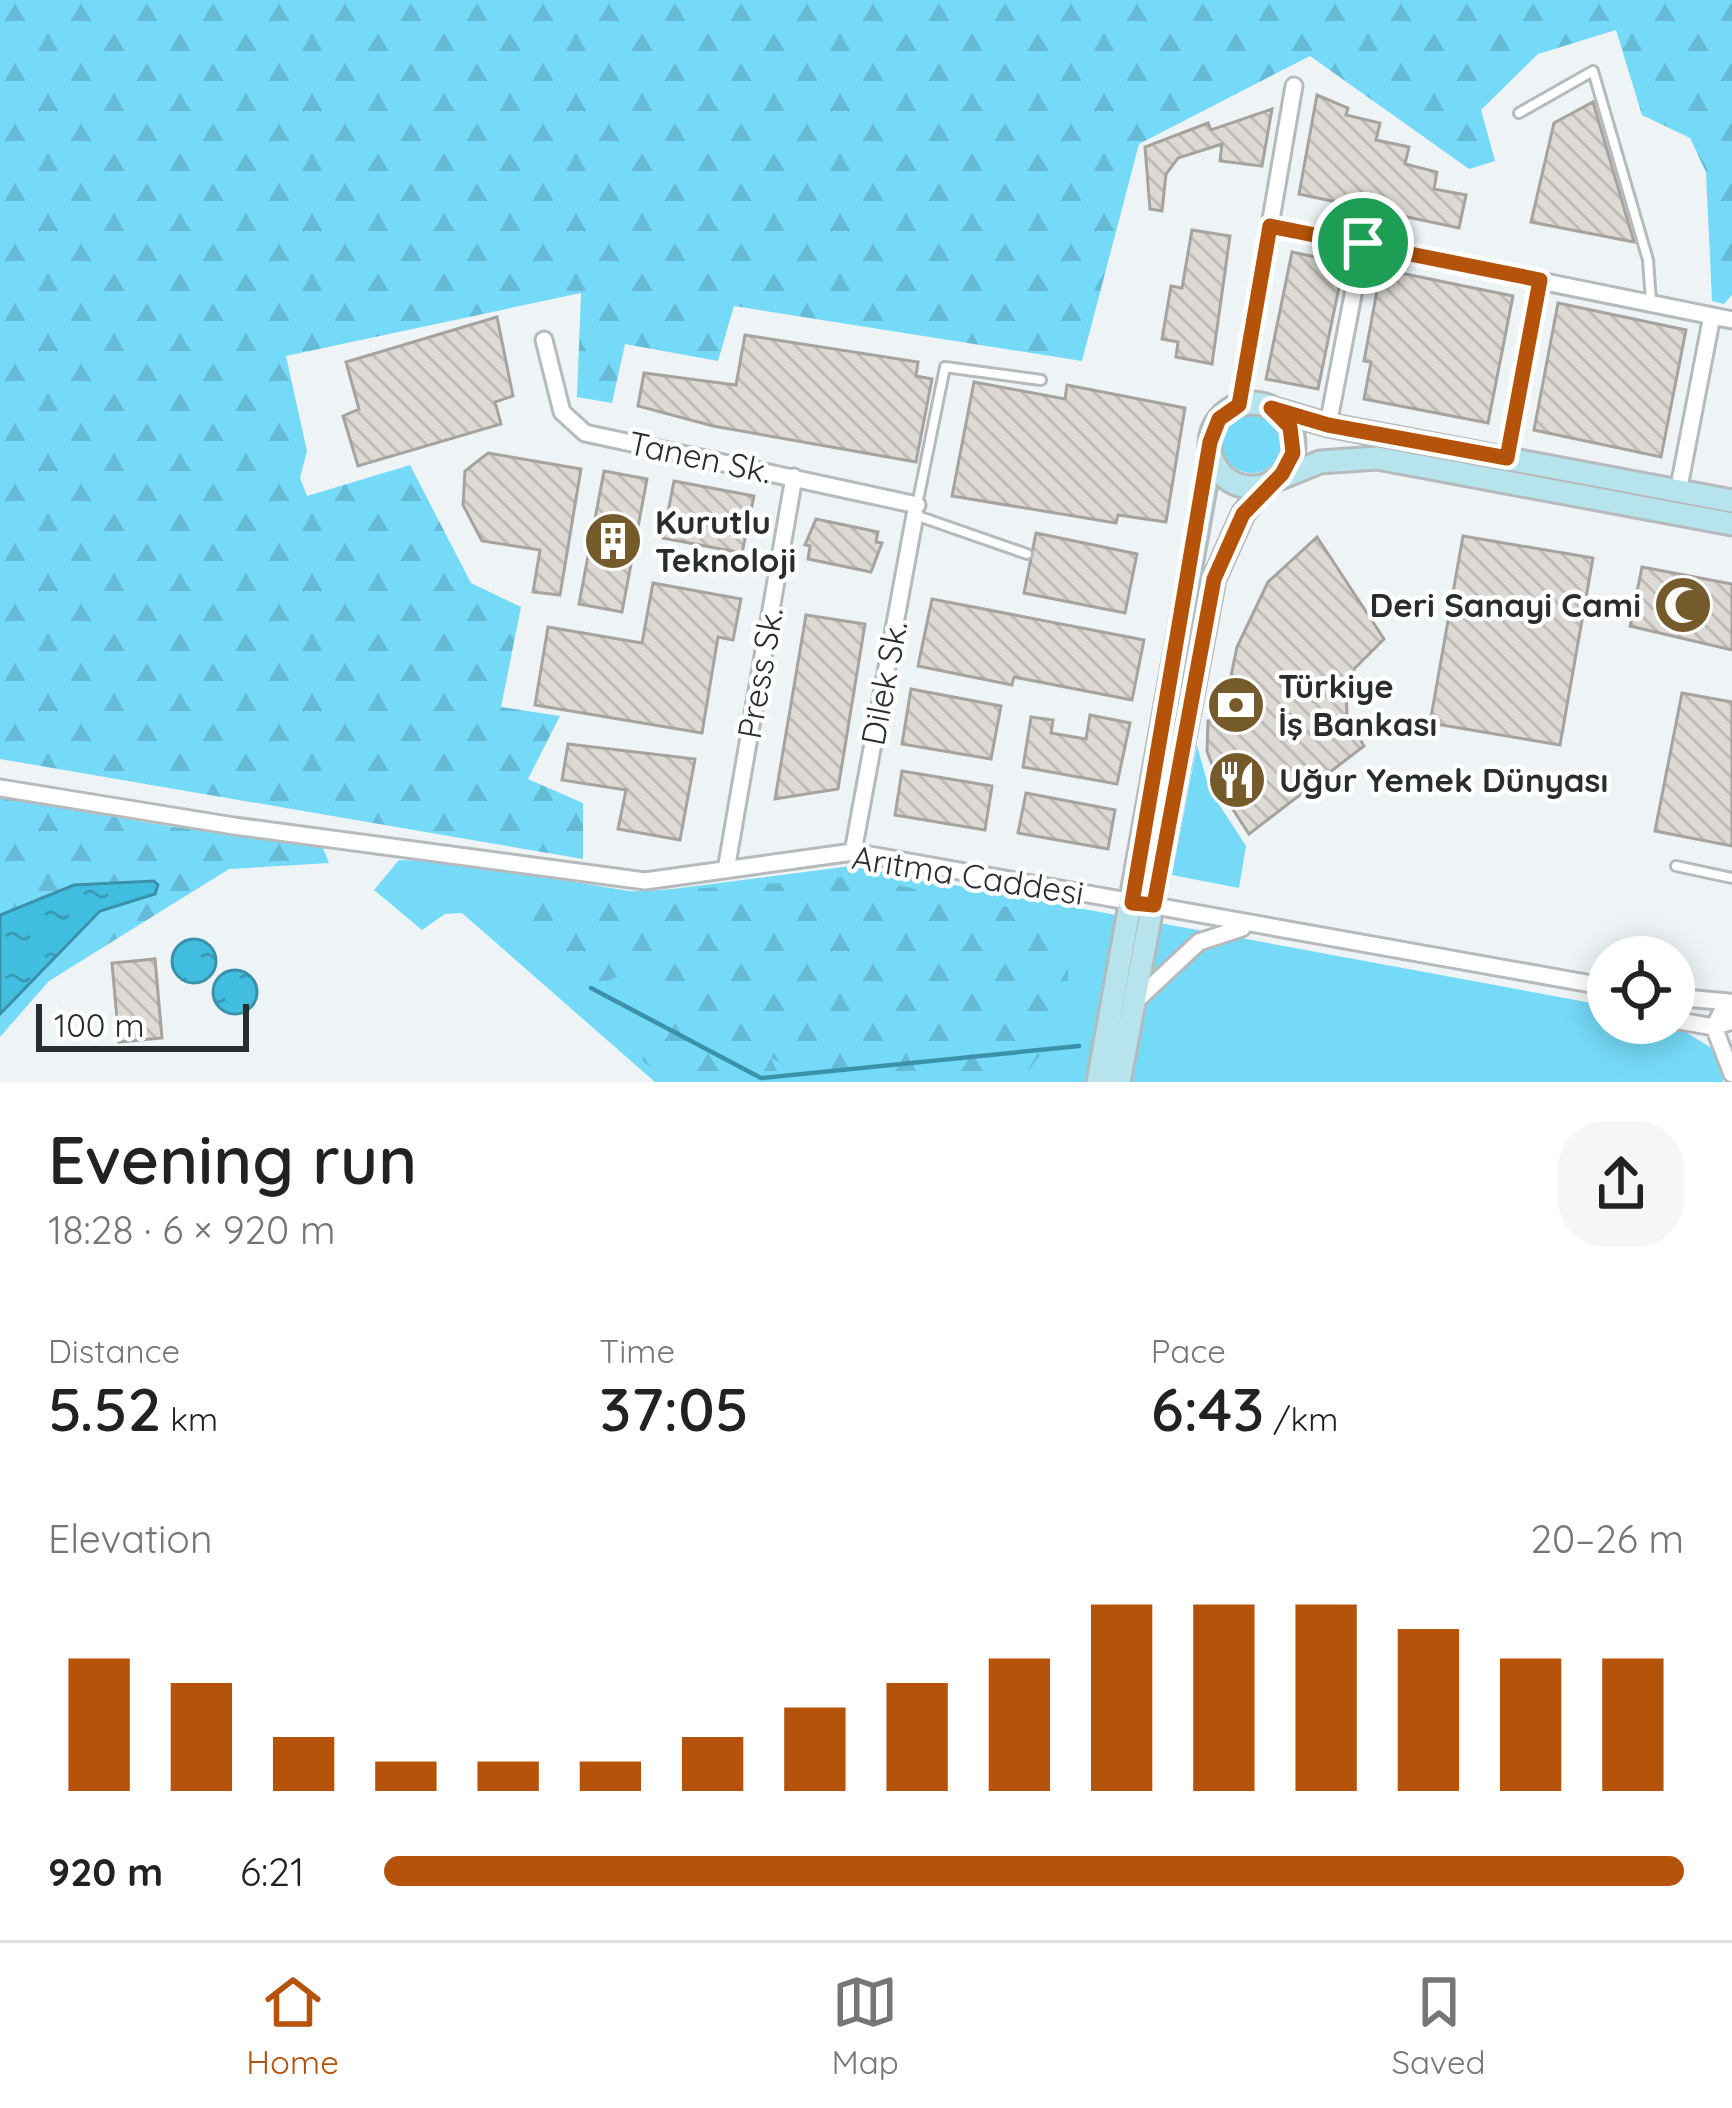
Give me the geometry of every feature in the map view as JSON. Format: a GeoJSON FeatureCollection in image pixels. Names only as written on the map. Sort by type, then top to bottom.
{"type":"FeatureCollection","features":[{"type":"Feature","properties":{"kind":"main road"},"geometry":{"type":"LineString","coordinates":[[1119,1082],[1212,430],[1239,405],[1271,408],[1328,425],[1732,501]]}},
{"type":"Feature","properties":{"kind":"main road"},"geometry":{"type":"LineString","coordinates":[[1098,1082],[1143,904],[1214,579],[1234,530],[1288,465],[1294,439],[1271,408]]}},
{"type":"Feature","properties":{"kind":"main road"},"geometry":{"type":"LineString","coordinates":[[1210,455],[1226,478],[1238,485],[1270,483],[1320,462],[1378,458],[1732,524]]}},
{"type":"Feature","properties":{"kind":"street"},"geometry":{"type":"LineString","coordinates":[[1239,405],[1294,86]]}},
{"type":"Feature","properties":{"kind":"street"},"geometry":{"type":"LineString","coordinates":[[1270,226],[1732,320]]}},
{"type":"Feature","properties":{"kind":"street"},"geometry":{"type":"LineString","coordinates":[[1328,425],[1363,243]]}},
{"type":"Feature","properties":{"kind":"street"},"geometry":{"type":"LineString","coordinates":[[1507,458],[1540,280]]}},
{"type":"Feature","properties":{"kind":"street"},"geometry":{"type":"LineString","coordinates":[[1678,492],[1712,316]]}},
{"type":"Feature","properties":{"kind":"street","name":"Tanen Sk."},"geometry":{"type":"LineString","coordinates":[[544,340],[562,412],[584,433],[794,477],[916,510]]}},
{"type":"Feature","properties":{"kind":"street","name":"Press Sk."},"geometry":{"type":"LineString","coordinates":[[726,870],[794,477]]}},
{"type":"Feature","properties":{"kind":"street","name":"Dilek Sk."},"geometry":{"type":"LineString","coordinates":[[853,852],[916,510]]}},
{"type":"Feature","properties":{"kind":"street","name":"Arıtma Caddesi"},"geometry":{"type":"LineString","coordinates":[[0,788],[645,881],[853,852],[1587,986]]}},
{"type":"Feature","properties":{"kind":"street"},"geometry":{"type":"LineString","coordinates":[[1132,1008],[1198,942],[1234,928],[1272,928]]}},
{"type":"Feature","properties":{"kind":"street"},"geometry":{"type":"LineString","coordinates":[[1695,1002],[1730,1009]]}},
{"type":"Feature","properties":{"kind":"street"},"geometry":{"type":"LineString","coordinates":[[1714,1027],[1730,1009]]}},
{"type":"Feature","properties":{"kind":"street"},"geometry":{"type":"LineString","coordinates":[[1695,1024],[1714,1027]]}},
{"type":"Feature","properties":{"kind":"street"},"geometry":{"type":"LineString","coordinates":[[1714,1027],[1732,1074]]}},
{"type":"Feature","properties":{"kind":"lane"},"geometry":{"type":"LineString","coordinates":[[1519,112],[1593,71],[1648,260],[1651,302]]}},
{"type":"Feature","properties":{"kind":"lane"},"geometry":{"type":"LineString","coordinates":[[1027,554],[916,510],[945,367],[1041,380]]}},
{"type":"Feature","properties":{"kind":"lane"},"geometry":{"type":"LineString","coordinates":[[1676,866],[1732,878]]}},
{"type":"Feature","properties":{"kind":"green space"},"geometry":{"type":"Polygon","coordinates":[[[0,0],[1732,0],[1732,295],[1724,304],[1712,301],[1706,172],[1690,138],[1642,115],[1616,30],[1538,54],[1481,110],[1495,161],[1469,169],[1310,56],[1139,144],[1082,361],[734,306],[718,361],[625,344],[612,403],[577,397],[581,293],[286,356],[307,451],[300,478],[307,496],[410,465],[471,583],[521,607],[501,707],[560,716],[528,779],[583,803],[583,859],[0,759],[0,0]]]}},
{"type":"Feature","properties":{"kind":"green space"},"geometry":{"type":"Polygon","coordinates":[[[1252,413],[1273,422],[1282,443],[1273,464],[1252,473],[1231,464],[1222,443],[1231,422],[1252,413]]]}},
{"type":"Feature","properties":{"kind":"green space"},"geometry":{"type":"Polygon","coordinates":[[[1197,745],[1209,789],[1246,846],[1239,888],[1172,875],[1197,745]]]}},
{"type":"Feature","properties":{"kind":"green space"},"geometry":{"type":"Polygon","coordinates":[[[0,797],[173,827],[321,843],[329,863],[229,869],[49,981],[0,1037],[0,1014],[100,911],[154,895],[153,881],[74,885],[0,915],[0,797]]]}},
{"type":"Feature","properties":{"kind":"green space"},"geometry":{"type":"Polygon","coordinates":[[[399,860],[453,862],[641,893],[851,866],[1587,1002],[1587,1044],[1695,1044],[1695,1038],[1718,1052],[1723,1082],[655,1082],[462,913],[445,914],[422,930],[374,890],[399,860]]]}},
{"type":"Feature","properties":{"kind":"green space"},"geometry":{"type":"Polygon","coordinates":[[[851,876],[1042,914],[1069,948],[1066,1021],[1020,1082],[811,1082],[770,1057],[783,1082],[668,1082],[642,1060],[676,999],[630,970],[578,996],[522,922],[525,896],[851,876]]]}},
{"type":"Feature","properties":{"kind":"water"},"geometry":{"type":"Polygon","coordinates":[[[154,881],[158,885],[155,894],[100,911],[0,1014],[0,915],[74,885],[154,881]]]}},
{"type":"Feature","properties":{"kind":"water"},"geometry":{"type":"Polygon","coordinates":[[[194,939],[210,945],[216,961],[210,977],[194,983],[178,977],[172,961],[178,945],[194,939]]]}},
{"type":"Feature","properties":{"kind":"water"},"geometry":{"type":"Polygon","coordinates":[[[235,970],[251,976],[257,992],[251,1008],[235,1014],[219,1008],[213,992],[219,976],[235,970]]]}},
{"type":"Feature","properties":{"kind":"building"},"geometry":{"type":"Polygon","coordinates":[[[1317,95],[1348,108],[1346,115],[1380,123],[1376,140],[1409,147],[1405,164],[1437,172],[1434,189],[1466,195],[1459,228],[1299,194],[1317,95]]]}},
{"type":"Feature","properties":{"kind":"building"},"geometry":{"type":"Polygon","coordinates":[[[1593,102],[1634,242],[1531,222],[1554,123],[1593,102]]]}},
{"type":"Feature","properties":{"kind":"building"},"geometry":{"type":"Polygon","coordinates":[[[1272,109],[1262,166],[1220,161],[1222,144],[1178,158],[1166,174],[1162,211],[1150,209],[1145,147],[1208,123],[1211,130],[1272,109]]]}},
{"type":"Feature","properties":{"kind":"building"},"geometry":{"type":"Polygon","coordinates":[[[1192,230],[1230,236],[1212,364],[1176,357],[1178,342],[1162,339],[1171,286],[1182,288],[1192,230]]]}},
{"type":"Feature","properties":{"kind":"building"},"geometry":{"type":"Polygon","coordinates":[[[1292,252],[1344,263],[1318,389],[1266,379],[1292,252]]]}},
{"type":"Feature","properties":{"kind":"building"},"geometry":{"type":"Polygon","coordinates":[[[1381,269],[1513,296],[1488,423],[1364,399],[1371,362],[1364,361],[1381,269]]]}},
{"type":"Feature","properties":{"kind":"building"},"geometry":{"type":"Polygon","coordinates":[[[1558,303],[1686,330],[1661,457],[1534,430],[1558,303]]]}},
{"type":"Feature","properties":{"kind":"building"},"geometry":{"type":"Polygon","coordinates":[[[497,317],[513,396],[495,402],[501,424],[358,466],[343,416],[359,409],[346,362],[497,317]]]}},
{"type":"Feature","properties":{"kind":"building"},"geometry":{"type":"Polygon","coordinates":[[[745,335],[918,362],[916,376],[932,379],[916,462],[713,426],[638,406],[644,373],[736,385],[745,335]]]}},
{"type":"Feature","properties":{"kind":"building"},"geometry":{"type":"Polygon","coordinates":[[[974,382],[1065,399],[1067,385],[1185,408],[1166,522],[1118,515],[1116,523],[952,496],[974,382]]]}},
{"type":"Feature","properties":{"kind":"building"},"geometry":{"type":"Polygon","coordinates":[[[488,453],[581,469],[560,595],[533,592],[540,550],[482,541],[463,505],[465,471],[488,453]]]}},
{"type":"Feature","properties":{"kind":"building","name":"Kurutlu Teknoloji"},"geometry":{"type":"Polygon","coordinates":[[[604,471],[647,479],[622,612],[579,604],[604,471]]]}},
{"type":"Feature","properties":{"kind":"building"},"geometry":{"type":"Polygon","coordinates":[[[674,481],[754,496],[742,553],[663,538],[674,481]]]}},
{"type":"Feature","properties":{"kind":"building"},"geometry":{"type":"Polygon","coordinates":[[[816,519],[878,532],[876,542],[882,543],[871,572],[808,559],[810,546],[805,545],[816,519]]]}},
{"type":"Feature","properties":{"kind":"building"},"geometry":{"type":"Polygon","coordinates":[[[1036,533],[1137,554],[1125,613],[1024,593],[1036,533]]]}},
{"type":"Feature","properties":{"kind":"building"},"geometry":{"type":"Polygon","coordinates":[[[1463,536],[1593,558],[1560,745],[1430,723],[1463,536]]]}},
{"type":"Feature","properties":{"kind":"building"},"geometry":{"type":"Polygon","coordinates":[[[1317,537],[1384,639],[1355,668],[1346,689],[1347,716],[1364,746],[1249,834],[1223,794],[1207,751],[1208,721],[1231,719],[1227,695],[1237,647],[1268,582],[1317,537]]]}},
{"type":"Feature","properties":{"kind":"building","name":"Deri Sanayi Cami"},"geometry":{"type":"Polygon","coordinates":[[[1642,567],[1732,584],[1732,650],[1630,626],[1642,567]]]}},
{"type":"Feature","properties":{"kind":"building"},"geometry":{"type":"Polygon","coordinates":[[[653,583],[741,599],[733,640],[718,637],[702,733],[535,705],[548,627],[642,643],[653,583]]]}},
{"type":"Feature","properties":{"kind":"building"},"geometry":{"type":"Polygon","coordinates":[[[932,599],[1144,640],[1132,700],[1014,677],[1012,685],[918,666],[932,599]]]}},
{"type":"Feature","properties":{"kind":"building"},"geometry":{"type":"Polygon","coordinates":[[[806,615],[865,624],[838,789],[775,799],[806,615]]]}},
{"type":"Feature","properties":{"kind":"building"},"geometry":{"type":"Polygon","coordinates":[[[911,689],[1001,706],[991,759],[902,744],[911,689]]]}},
{"type":"Feature","properties":{"kind":"building"},"geometry":{"type":"Polygon","coordinates":[[[1682,693],[1732,702],[1732,846],[1655,831],[1682,693]]]}},
{"type":"Feature","properties":{"kind":"building"},"geometry":{"type":"Polygon","coordinates":[[[1090,715],[1130,723],[1117,784],[1023,767],[1031,717],[1053,720],[1051,733],[1086,739],[1090,715]]]}},
{"type":"Feature","properties":{"kind":"building"},"geometry":{"type":"Polygon","coordinates":[[[568,744],[695,759],[680,840],[618,829],[626,790],[562,780],[568,744]]]}},
{"type":"Feature","properties":{"kind":"building"},"geometry":{"type":"Polygon","coordinates":[[[902,771],[992,786],[985,830],[895,815],[902,771]]]}},
{"type":"Feature","properties":{"kind":"building"},"geometry":{"type":"Polygon","coordinates":[[[1026,793],[1115,810],[1108,849],[1018,833],[1026,793]]]}},
{"type":"Feature","properties":{"kind":"building"},"geometry":{"type":"Polygon","coordinates":[[[155,959],[162,1038],[119,1042],[112,963],[155,959]]]}},
{"type":"Feature","properties":{"kind":"waterway"},"geometry":{"type":"LineString","coordinates":[[591,988],[761,1078],[1079,1046]]}},
{"type":"Feature","properties":{"kind":"place","name":"Kurutlu Teknoloji"},"geometry":{"type":"Point","coordinates":[613,541]}},
{"type":"Feature","properties":{"kind":"place","name":"Deri Sanayi Cami"},"geometry":{"type":"Point","coordinates":[1683,605]}},
{"type":"Feature","properties":{"kind":"place","name":"Türkiye İş Bankası"},"geometry":{"type":"Point","coordinates":[1236,705]}},
{"type":"Feature","properties":{"kind":"place","name":"Uğur Yemek Dünyası"},"geometry":{"type":"Point","coordinates":[1237,780]}},
{"type":"Feature","properties":{"kind":"route"},"geometry":{"type":"LineString","coordinates":[[1270,226],[1363,243],[1540,280],[1507,458],[1328,425],[1271,408],[1290,427],[1293,453],[1282,474],[1266,485],[1243,514],[1225,547],[1208,607],[1154,905],[1132,903],[1212,430],[1228,410],[1239,405],[1270,226]]}}]}
